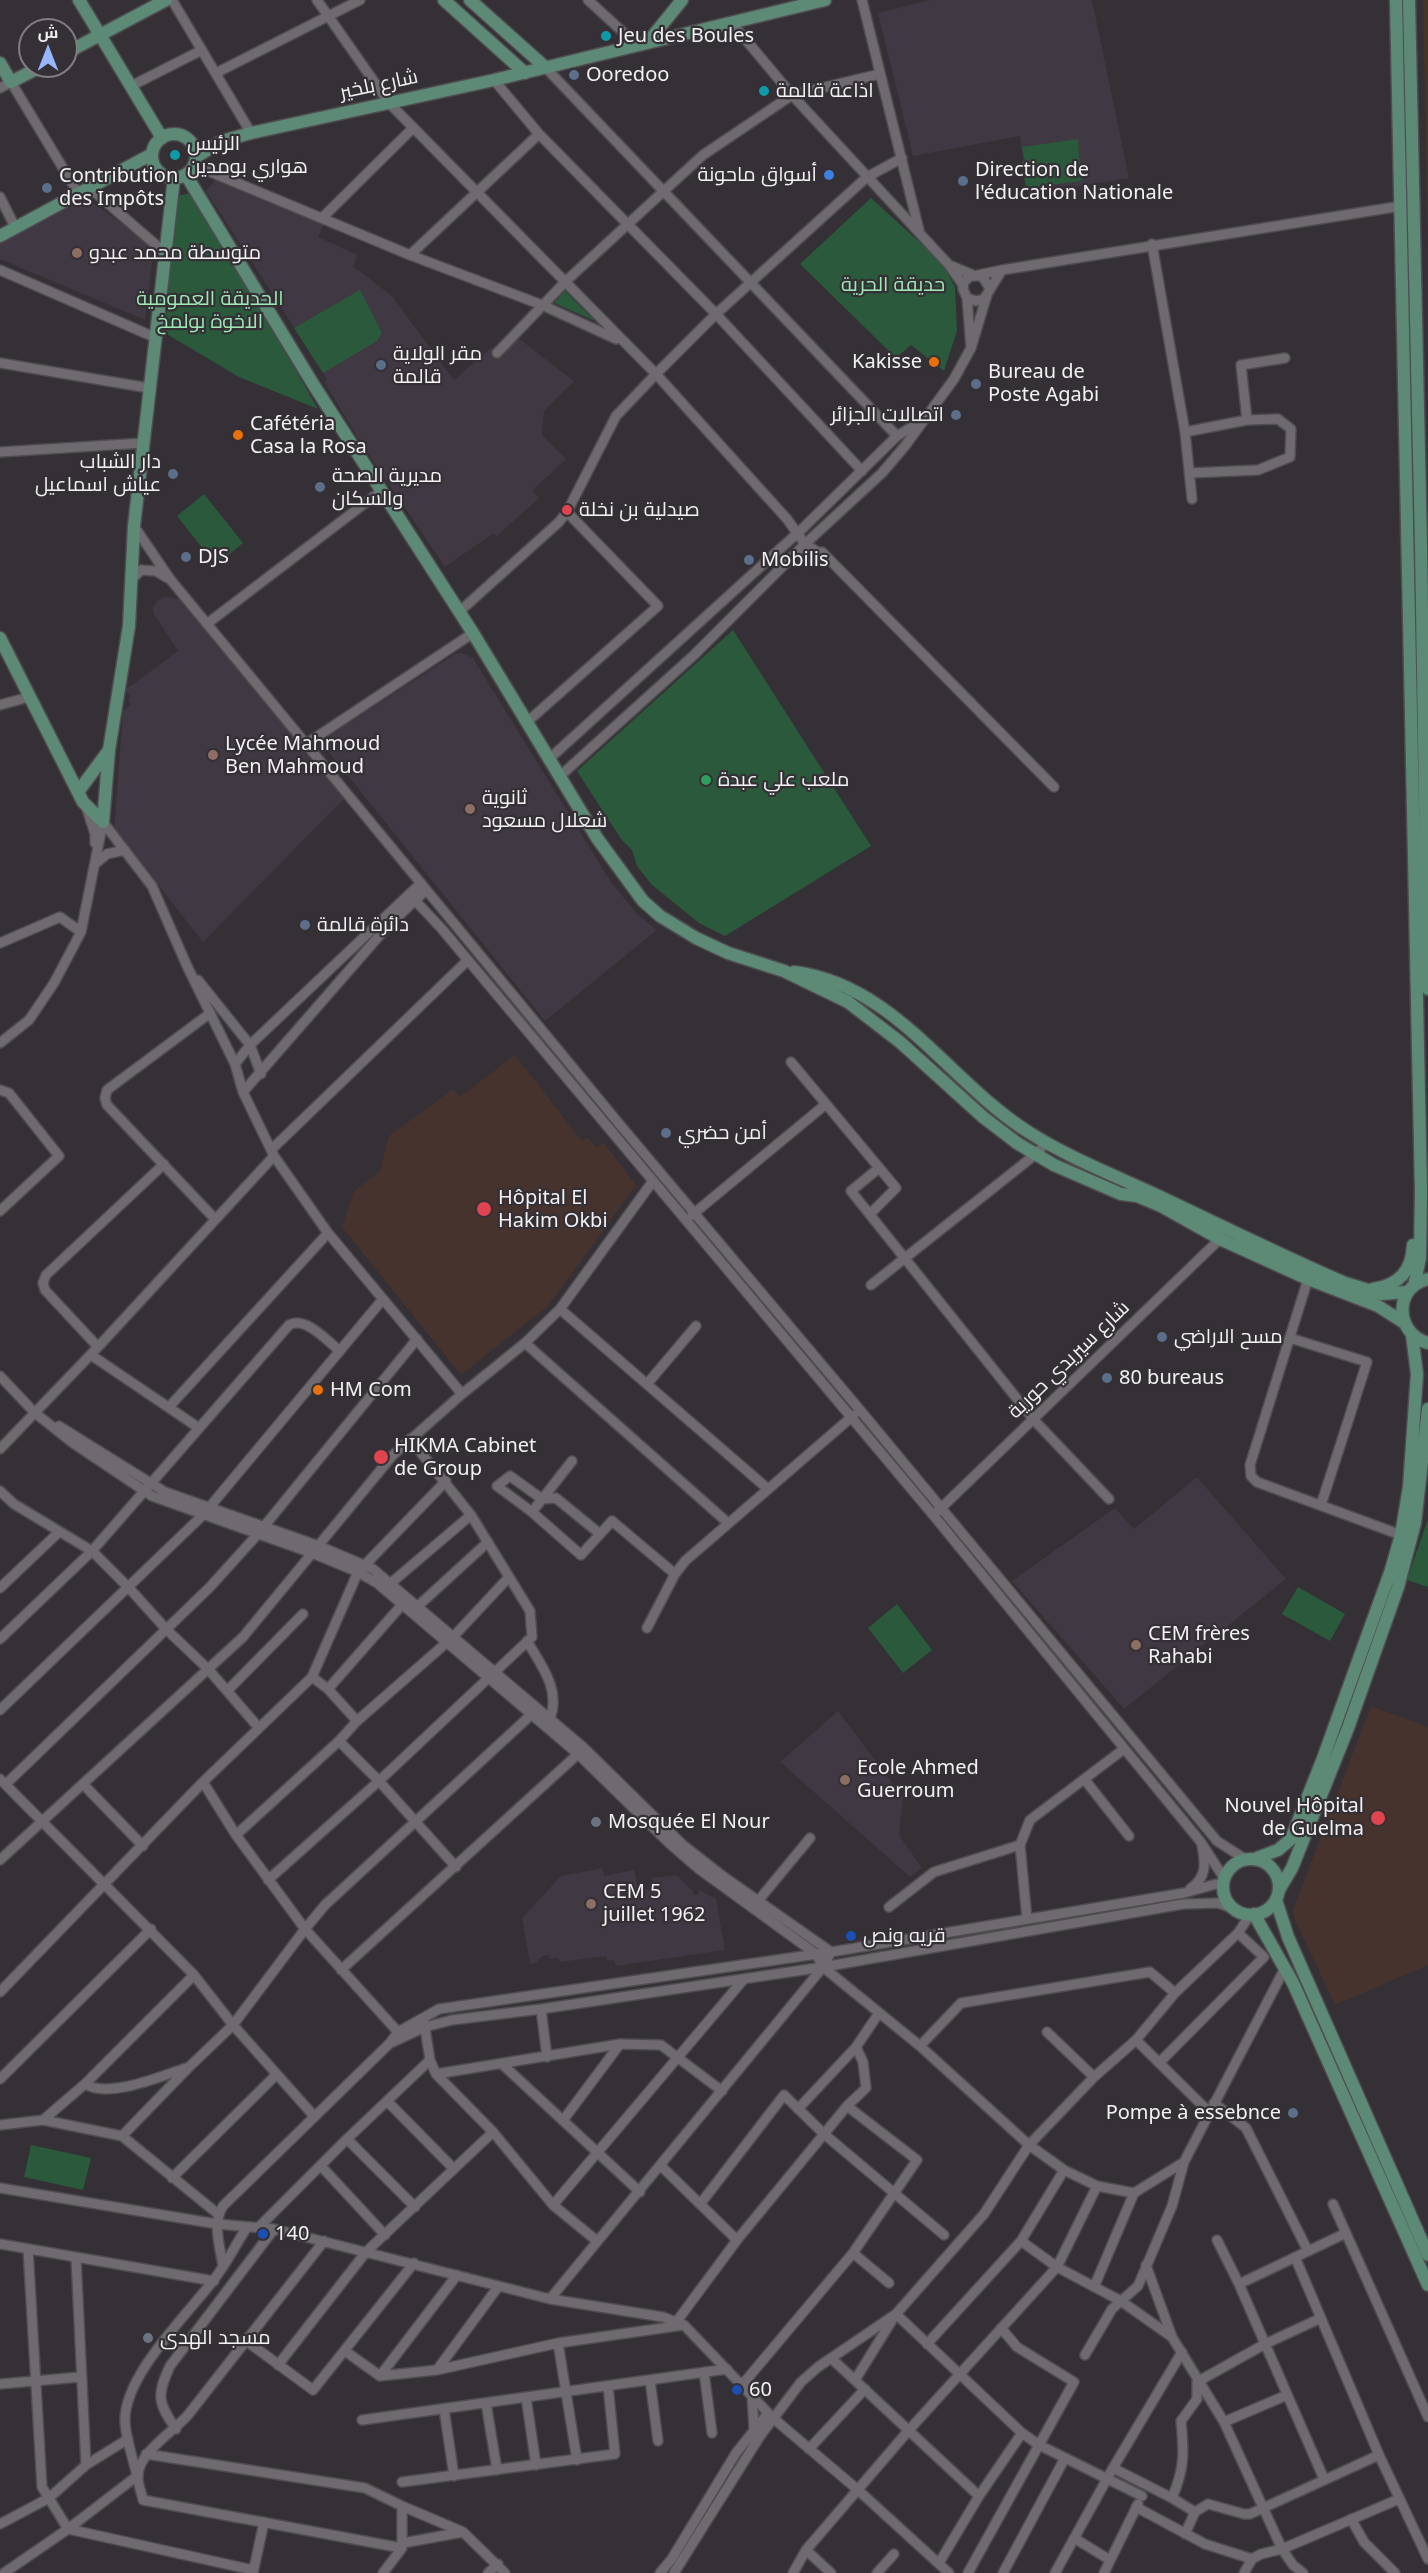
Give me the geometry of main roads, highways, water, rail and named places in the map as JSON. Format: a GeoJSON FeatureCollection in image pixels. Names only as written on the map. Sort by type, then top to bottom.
{"type":"FeatureCollection","features":[{"type":"Feature","properties":{"kind":"main road"},"geometry":{"type":"LineString","coordinates":[[79,0],[162,138]]}},
{"type":"Feature","properties":{"kind":"main road"},"geometry":{"type":"LineString","coordinates":[[78,47],[166,0]]}},
{"type":"Feature","properties":{"kind":"main road"},"geometry":{"type":"LineString","coordinates":[[444,0],[525,73]]}},
{"type":"Feature","properties":{"kind":"main road"},"geometry":{"type":"LineString","coordinates":[[470,0],[545,67]]}},
{"type":"Feature","properties":{"kind":"main road"},"geometry":{"type":"LineString","coordinates":[[642,43],[682,0]]}},
{"type":"Feature","properties":{"kind":"main road","name":"شارع بلخير"},"geometry":{"type":"LineString","coordinates":[[190,140],[222,141],[251,132],[525,73],[825,0]]}},
{"type":"Feature","properties":{"kind":"main road"},"geometry":{"type":"LineString","coordinates":[[1396,0],[1421,1190],[1420,1258],[1411,1289],[1403,1302],[1403,1322]]}},
{"type":"Feature","properties":{"kind":"main road"},"geometry":{"type":"LineString","coordinates":[[1409,0],[1426,732],[1428,989]]}},
{"type":"Feature","properties":{"kind":"main road"},"geometry":{"type":"LineString","coordinates":[[505,54],[519,52],[519,44]]}},
{"type":"Feature","properties":{"kind":"main road"},"geometry":{"type":"LineString","coordinates":[[494,80],[500,73],[505,54]]}},
{"type":"Feature","properties":{"kind":"main road"},"geometry":{"type":"LineString","coordinates":[[0,63],[11,82],[19,78]]}},
{"type":"Feature","properties":{"kind":"main road"},"geometry":{"type":"LineString","coordinates":[[0,638],[78,792],[86,806],[93,809],[103,822],[109,750],[129,626],[134,526],[163,251],[188,168],[190,140],[178,134],[162,138],[155,145],[152,154],[155,168],[166,177],[188,168]]}},
{"type":"Feature","properties":{"kind":"main road","name":"شارع بلخير"},"geometry":{"type":"LineString","coordinates":[[188,168],[222,141]]}},
{"type":"Feature","properties":{"kind":"main road"},"geometry":{"type":"LineString","coordinates":[[0,236],[152,154]]}},
{"type":"Feature","properties":{"kind":"main road"},"geometry":{"type":"LineString","coordinates":[[188,168],[313,384],[473,633],[615,866],[651,909],[696,938],[728,953],[784,971],[848,1002],[925,1063],[983,1118],[1035,1154],[1121,1194],[1137,1196],[1161,1206],[1220,1239],[1308,1279],[1378,1306],[1403,1322],[1412,1335],[1417,1374],[1409,1487],[1401,1534],[1373,1622],[1291,1839],[1278,1850],[1233,1865],[1224,1882],[1227,1901],[1233,1908],[1252,1914],[1269,1908],[1292,1868],[1348,1728],[1398,1587],[1415,1523],[1428,1409]]}},
{"type":"Feature","properties":{"kind":"main road"},"geometry":{"type":"LineString","coordinates":[[78,792],[109,750]]}},
{"type":"Feature","properties":{"kind":"main road"},"geometry":{"type":"LineString","coordinates":[[67,767],[107,786]]}},
{"type":"Feature","properties":{"kind":"main road"},"geometry":{"type":"LineString","coordinates":[[784,971],[816,975],[861,994],[885,1009],[928,1045],[992,1105],[1046,1143],[1364,1291],[1389,1295],[1411,1289],[1428,1280]]}},
{"type":"Feature","properties":{"kind":"main road"},"geometry":{"type":"LineString","coordinates":[[1364,1291],[1396,1282],[1408,1268],[1412,1259],[1421,1190]]}},
{"type":"Feature","properties":{"kind":"main road"},"geometry":{"type":"LineString","coordinates":[[1412,1335],[1428,1343]]}},
{"type":"Feature","properties":{"kind":"main road"},"geometry":{"type":"LineString","coordinates":[[1249,1859],[1266,1863],[1278,1879],[1277,1895],[1288,1937],[1428,2255]]}},
{"type":"Feature","properties":{"kind":"main road"},"geometry":{"type":"LineString","coordinates":[[1252,1914],[1285,1968],[1428,2285]]}},
{"type":"Feature","properties":{"kind":"place","name":"Jeu des Boules"},"geometry":{"type":"Point","coordinates":[606,36]}},
{"type":"Feature","properties":{"kind":"place","name":"Ooredoo"},"geometry":{"type":"Point","coordinates":[574,75]}},
{"type":"Feature","properties":{"kind":"place","name":"اذاعة قالمة"},"geometry":{"type":"Point","coordinates":[764,91]}},
{"type":"Feature","properties":{"kind":"place","name":"الرئيس هواري بومدين"},"geometry":{"type":"Point","coordinates":[175,155]}},
{"type":"Feature","properties":{"kind":"place","name":"أسواق ماحونة"},"geometry":{"type":"Point","coordinates":[829,175]}},
{"type":"Feature","properties":{"kind":"place","name":"Direction de l'éducation Nationale"},"geometry":{"type":"Point","coordinates":[963,181]}},
{"type":"Feature","properties":{"kind":"place","name":"Contribution des Impôts"},"geometry":{"type":"Point","coordinates":[47,188]}},
{"type":"Feature","properties":{"kind":"place","name":"متوسطة محمد عبدو"},"geometry":{"type":"Point","coordinates":[77,253]}},
{"type":"Feature","properties":{"kind":"place","name":"Kakisse"},"geometry":{"type":"Point","coordinates":[934,362]}},
{"type":"Feature","properties":{"kind":"place","name":"مقر الولاية قالمة"},"geometry":{"type":"Point","coordinates":[381,365]}},
{"type":"Feature","properties":{"kind":"place","name":"Bureau de Poste Agabi"},"geometry":{"type":"Point","coordinates":[976,384]}},
{"type":"Feature","properties":{"kind":"place","name":"اتصالات الجزائر"},"geometry":{"type":"Point","coordinates":[956,415]}},
{"type":"Feature","properties":{"kind":"place","name":"Cafétéria Casa la Rosa"},"geometry":{"type":"Point","coordinates":[238,435]}},
{"type":"Feature","properties":{"kind":"place","name":"دار الشباب عياش اسماعيل"},"geometry":{"type":"Point","coordinates":[173,474]}},
{"type":"Feature","properties":{"kind":"place","name":"مديرية الصحة والسكان"},"geometry":{"type":"Point","coordinates":[320,487]}},
{"type":"Feature","properties":{"kind":"place","name":"صيدلية بن نخلة"},"geometry":{"type":"Point","coordinates":[567,510]}},
{"type":"Feature","properties":{"kind":"place","name":"DJS"},"geometry":{"type":"Point","coordinates":[186,557]}},
{"type":"Feature","properties":{"kind":"place","name":"Mobilis"},"geometry":{"type":"Point","coordinates":[749,560]}},
{"type":"Feature","properties":{"kind":"place","name":"Lycée Mahmoud Ben Mahmoud"},"geometry":{"type":"Point","coordinates":[213,755]}},
{"type":"Feature","properties":{"kind":"place","name":"ملعب علي عبدة"},"geometry":{"type":"Point","coordinates":[706,780]}},
{"type":"Feature","properties":{"kind":"place","name":"ثانوية شعلال مسعود"},"geometry":{"type":"Point","coordinates":[470,809]}},
{"type":"Feature","properties":{"kind":"place","name":"دائرة قالمة"},"geometry":{"type":"Point","coordinates":[305,925]}},
{"type":"Feature","properties":{"kind":"place","name":"أمن حضري"},"geometry":{"type":"Point","coordinates":[666,1133]}},
{"type":"Feature","properties":{"kind":"place","name":"Hôpital El Hakim Okbi"},"geometry":{"type":"Point","coordinates":[484,1209]}},
{"type":"Feature","properties":{"kind":"place","name":"مسح الاراضي"},"geometry":{"type":"Point","coordinates":[1162,1337]}},
{"type":"Feature","properties":{"kind":"place","name":"80 bureaus"},"geometry":{"type":"Point","coordinates":[1107,1378]}},
{"type":"Feature","properties":{"kind":"place","name":"HM Com"},"geometry":{"type":"Point","coordinates":[318,1390]}},
{"type":"Feature","properties":{"kind":"place","name":"HIKMA Cabinet de Group"},"geometry":{"type":"Point","coordinates":[381,1457]}},
{"type":"Feature","properties":{"kind":"place","name":"CEM frères Rahabi"},"geometry":{"type":"Point","coordinates":[1136,1645]}},
{"type":"Feature","properties":{"kind":"place","name":"Ecole Ahmed Guerroum"},"geometry":{"type":"Point","coordinates":[845,1780]}},
{"type":"Feature","properties":{"kind":"place","name":"Nouvel Hôpital de Guelma"},"geometry":{"type":"Point","coordinates":[1378,1818]}},
{"type":"Feature","properties":{"kind":"place","name":"Mosquée El Nour"},"geometry":{"type":"Point","coordinates":[596,1822]}},
{"type":"Feature","properties":{"kind":"place","name":"CEM 5 juillet 1962"},"geometry":{"type":"Point","coordinates":[591,1904]}},
{"type":"Feature","properties":{"kind":"place","name":"قريه ونص"},"geometry":{"type":"Point","coordinates":[851,1936]}},
{"type":"Feature","properties":{"kind":"place","name":"Pompe à essebnce"},"geometry":{"type":"Point","coordinates":[1293,2113]}},
{"type":"Feature","properties":{"kind":"place","name":"140"},"geometry":{"type":"Point","coordinates":[263,2234]}},
{"type":"Feature","properties":{"kind":"place","name":"مسجد الهدى"},"geometry":{"type":"Point","coordinates":[148,2338]}},
{"type":"Feature","properties":{"kind":"place","name":"60"},"geometry":{"type":"Point","coordinates":[737,2390]}},
{"type":"Feature","properties":{"kind":"park label","name":"حديقة الحرية"},"geometry":{"type":"Point","coordinates":[893,285]}},
{"type":"Feature","properties":{"kind":"park label","name":"الحديقة العمومية الاخوة بولمخ"},"geometry":{"type":"Point","coordinates":[210,310]}}]}
